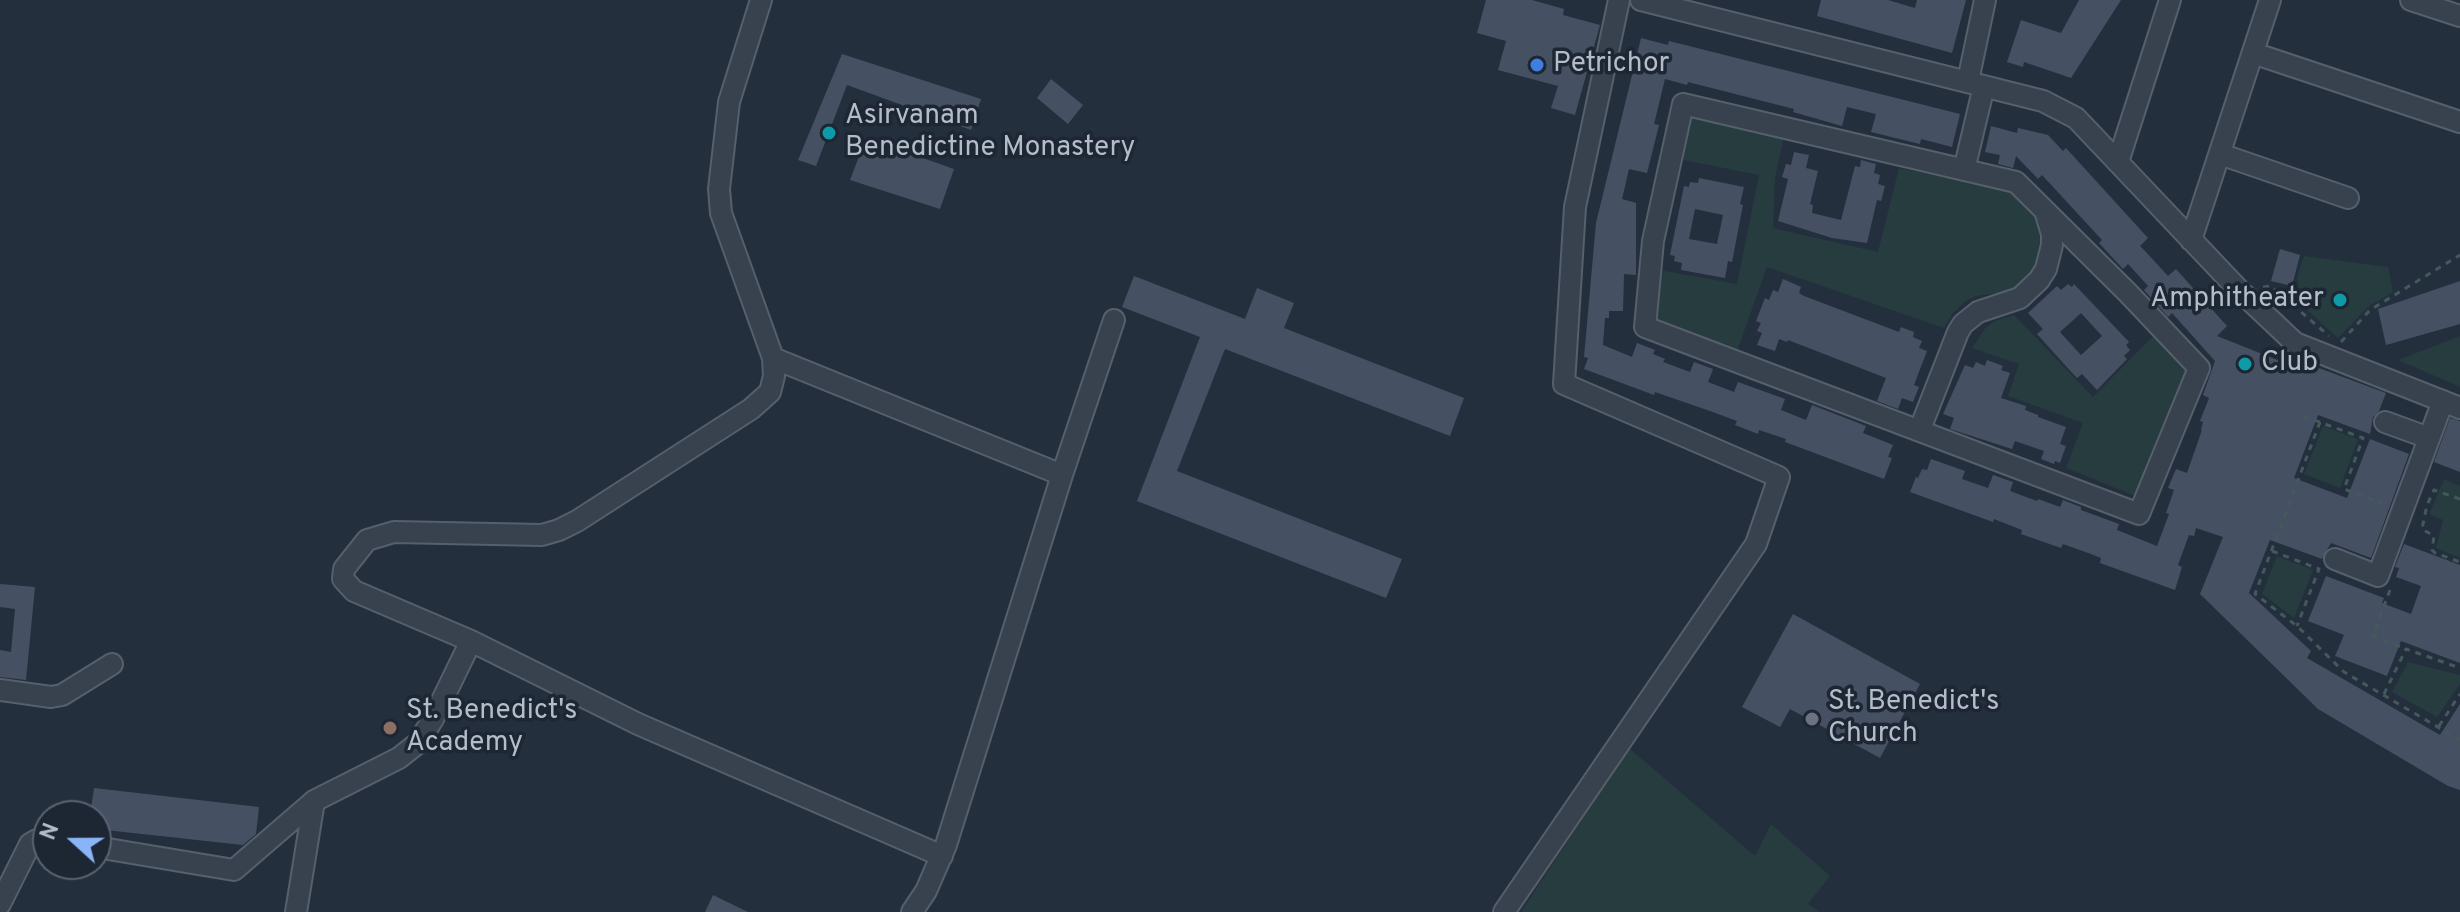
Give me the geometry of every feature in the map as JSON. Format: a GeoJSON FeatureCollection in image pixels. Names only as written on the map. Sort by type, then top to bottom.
{"type":"FeatureCollection","features":[{"type":"Feature","properties":{"kind":"street"},"geometry":{"type":"LineString","coordinates":[[761,0],[729,102],[719,189],[721,213],[773,358],[774,376],[770,392],[751,409],[568,526],[542,535],[394,532],[367,540],[344,569],[343,579],[354,591],[471,641],[638,724],[942,856]]}},
{"type":"Feature","properties":{"kind":"street"},"geometry":{"type":"LineString","coordinates":[[1504,912],[1756,544],[1779,477],[1564,384],[1575,207],[1619,0]]}},
{"type":"Feature","properties":{"kind":"street"},"geometry":{"type":"LineString","coordinates":[[1641,0],[2043,101],[2076,118],[2239,290],[2295,343],[2452,404],[2429,438],[2378,576],[2335,559]]}},
{"type":"Feature","properties":{"kind":"street"},"geometry":{"type":"LineString","coordinates":[[1964,170],[1985,0]]}},
{"type":"Feature","properties":{"kind":"street"},"geometry":{"type":"LineString","coordinates":[[2118,162],[2170,0]]}},
{"type":"Feature","properties":{"kind":"street"},"geometry":{"type":"LineString","coordinates":[[2191,240],[2270,0]]}},
{"type":"Feature","properties":{"kind":"street"},"geometry":{"type":"LineString","coordinates":[[2411,0],[2460,16]]}},
{"type":"Feature","properties":{"kind":"street"},"geometry":{"type":"LineString","coordinates":[[2253,53],[2460,122]]}},
{"type":"Feature","properties":{"kind":"street"},"geometry":{"type":"LineString","coordinates":[[1683,104],[1964,170],[2016,182],[2199,368],[2139,514],[1645,327],[1653,241],[1683,104]]}},
{"type":"Feature","properties":{"kind":"street"},"geometry":{"type":"LineString","coordinates":[[2220,154],[2348,198]]}},
{"type":"Feature","properties":{"kind":"street"},"geometry":{"type":"LineString","coordinates":[[1920,429],[1963,324],[1978,312],[2020,298],[2046,269],[2052,234],[2045,211]]}},
{"type":"Feature","properties":{"kind":"street"},"geometry":{"type":"LineString","coordinates":[[912,912],[942,856],[1114,320]]}},
{"type":"Feature","properties":{"kind":"street"},"geometry":{"type":"LineString","coordinates":[[773,358],[1062,475]]}},
{"type":"Feature","properties":{"kind":"street"},"geometry":{"type":"LineString","coordinates":[[2385,422],[2429,438]]}},
{"type":"Feature","properties":{"kind":"street"},"geometry":{"type":"LineString","coordinates":[[112,850],[234,870],[314,801],[399,758],[418,743],[471,641]]}},
{"type":"Feature","properties":{"kind":"street"},"geometry":{"type":"LineString","coordinates":[[0,690],[51,697],[62,695],[112,664]]}},
{"type":"Feature","properties":{"kind":"street"},"geometry":{"type":"LineString","coordinates":[[296,912],[314,801]]}},
{"type":"Feature","properties":{"kind":"street"},"geometry":{"type":"LineString","coordinates":[[0,904],[32,843]]}},
{"type":"Feature","properties":{"kind":"path"},"geometry":{"type":"LineString","coordinates":[[2239,290],[2271,286],[2339,344],[2370,310],[2460,255]]}},
{"type":"Feature","properties":{"kind":"path"},"geometry":{"type":"LineString","coordinates":[[2303,416],[2363,438],[2344,489],[2402,511]]}},
{"type":"Feature","properties":{"kind":"path"},"geometry":{"type":"LineString","coordinates":[[2320,422],[2255,594],[2297,626],[2344,672],[2460,740]]}},
{"type":"Feature","properties":{"kind":"path"},"geometry":{"type":"LineString","coordinates":[[2460,499],[2434,490],[2422,529],[2434,536],[2432,550],[2435,553],[2460,562]]}},
{"type":"Feature","properties":{"kind":"path"},"geometry":{"type":"LineString","coordinates":[[2272,551],[2319,569],[2297,626]]}},
{"type":"Feature","properties":{"kind":"path"},"geometry":{"type":"LineString","coordinates":[[2378,576],[2394,582],[2373,636],[2460,668]]}},
{"type":"Feature","properties":{"kind":"path"},"geometry":{"type":"LineString","coordinates":[[2384,695],[2406,649]]}},
{"type":"Feature","properties":{"kind":"path"},"geometry":{"type":"LineString","coordinates":[[2439,726],[2460,694]]}},
{"type":"Feature","properties":{"kind":"green space"},"geometry":{"type":"Polygon","coordinates":[[[1689,112],[1785,131],[1775,178],[1773,228],[1878,252],[1899,168],[2009,191],[2036,218],[2041,240],[2037,262],[2032,272],[2007,292],[1976,296],[1966,301],[1953,313],[1944,328],[1767,267],[1736,354],[1653,324],[1659,270],[1737,284],[1759,175],[1679,159],[1689,112]]]}},
{"type":"Feature","properties":{"kind":"green space","name":"Amphitheater"},"geometry":{"type":"Polygon","coordinates":[[[2304,256],[2388,267],[2393,292],[2369,306],[2338,338],[2308,311],[2300,296],[2297,277],[2304,256]]]}},
{"type":"Feature","properties":{"kind":"green space"},"geometry":{"type":"Polygon","coordinates":[[[2014,315],[2093,397],[2157,332],[2191,366],[2138,497],[2066,468],[2083,423],[2008,396],[2019,364],[1972,348],[1986,327],[2014,315]]]}},
{"type":"Feature","properties":{"kind":"green space"},"geometry":{"type":"Polygon","coordinates":[[[2460,336],[2460,387],[2398,360],[2460,336]]]}},
{"type":"Feature","properties":{"kind":"green space"},"geometry":{"type":"Polygon","coordinates":[[[2323,426],[2358,439],[2340,488],[2304,474],[2323,426]]]}},
{"type":"Feature","properties":{"kind":"green space"},"geometry":{"type":"Polygon","coordinates":[[[2444,479],[2460,486],[2460,558],[2436,548],[2443,520],[2429,514],[2444,479]]]}},
{"type":"Feature","properties":{"kind":"green space"},"geometry":{"type":"Polygon","coordinates":[[[2277,556],[2313,570],[2294,618],[2262,594],[2277,556]]]}},
{"type":"Feature","properties":{"kind":"green space"},"geometry":{"type":"Polygon","coordinates":[[[2408,662],[2460,675],[2460,684],[2437,717],[2392,692],[2408,662]]]}},
{"type":"Feature","properties":{"kind":"green space"},"geometry":{"type":"Polygon","coordinates":[[[1629,748],[1755,856],[1771,824],[1830,876],[1808,904],[1820,912],[1521,912],[1629,748]]]}},
{"type":"Feature","properties":{"kind":"building"},"geometry":{"type":"Polygon","coordinates":[[[1486,0],[1532,0],[1564,9],[1563,15],[1600,25],[1575,115],[1551,108],[1558,86],[1498,70],[1506,41],[1477,33],[1486,0]]]}},
{"type":"Feature","properties":{"kind":"building"},"geometry":{"type":"Polygon","coordinates":[[[1821,0],[1888,0],[1915,8],[1917,0],[1966,0],[1952,53],[1817,16],[1821,0]]]}},
{"type":"Feature","properties":{"kind":"building"},"geometry":{"type":"Polygon","coordinates":[[[2079,0],[2121,0],[2071,78],[2024,62],[2023,67],[2007,62],[2021,20],[2061,33],[2079,0]]]}},
{"type":"Feature","properties":{"kind":"building"},"geometry":{"type":"Polygon","coordinates":[[[1641,38],[1668,45],[1669,41],[1960,114],[1952,147],[1921,139],[1920,144],[1871,132],[1876,114],[1847,107],[1842,126],[1793,112],[1794,109],[1665,79],[1654,124],[1659,125],[1647,173],[1629,169],[1622,199],[1636,203],[1636,275],[1624,274],[1623,311],[1609,311],[1609,318],[1605,318],[1603,345],[1632,357],[1637,343],[1655,350],[1653,354],[1665,359],[1663,362],[1690,372],[1694,362],[1713,369],[1708,382],[1734,392],[1738,382],[1785,399],[1781,410],[1806,420],[1812,405],[1866,426],[1863,433],[1893,445],[1884,479],[1785,442],[1786,439],[1759,430],[1758,434],[1735,425],[1737,421],[1710,411],[1655,392],[1654,395],[1584,369],[1588,358],[1584,357],[1596,223],[1641,38]]]}},
{"type":"Feature","properties":{"kind":"building"},"geometry":{"type":"Polygon","coordinates":[[[842,54],[981,99],[971,130],[847,85],[816,166],[798,160],[842,54]]]}},
{"type":"Feature","properties":{"kind":"building"},"geometry":{"type":"Polygon","coordinates":[[[1051,79],[1083,105],[1068,124],[1037,98],[1051,79]]]}},
{"type":"Feature","properties":{"kind":"building"},"geometry":{"type":"Polygon","coordinates":[[[1991,126],[2017,133],[2018,128],[2048,135],[2063,151],[2066,148],[2148,238],[2140,246],[2168,276],[2176,269],[2227,326],[2217,336],[2290,365],[2292,358],[2386,393],[2379,411],[2373,417],[2370,434],[2318,415],[2294,478],[2347,498],[2370,439],[2409,454],[2371,558],[2331,543],[2322,559],[2270,540],[2249,593],[2311,651],[2307,658],[2440,735],[2460,704],[2460,790],[2448,786],[2318,709],[2200,594],[2223,537],[2196,528],[2194,536],[2189,535],[2178,565],[2182,567],[2175,590],[2100,563],[2101,558],[2091,554],[2063,544],[2061,548],[2021,534],[2022,530],[1994,519],[1993,522],[1910,492],[1916,477],[1922,469],[1927,470],[1931,459],[1965,471],[1962,479],[1988,488],[1993,475],[2013,482],[2010,491],[2037,501],[2060,507],[2063,500],[2119,524],[2117,530],[2157,546],[2174,490],[2168,488],[2176,469],[2187,473],[2202,430],[2203,422],[2200,421],[2209,398],[2203,395],[2215,361],[2172,313],[2168,317],[2144,290],[2148,286],[2128,264],[2123,269],[2099,243],[2102,240],[2042,175],[2038,179],[2016,156],[2013,168],[1998,164],[2000,155],[1985,152],[1991,126]]]}},
{"type":"Feature","properties":{"kind":"building"},"geometry":{"type":"Polygon","coordinates":[[[866,138],[954,169],[940,209],[850,180],[866,138]]]}},
{"type":"Feature","properties":{"kind":"building"},"geometry":{"type":"Polygon","coordinates":[[[1794,152],[1809,155],[1806,168],[1818,171],[1810,204],[1813,205],[1812,213],[1841,220],[1855,166],[1860,167],[1861,160],[1876,164],[1874,173],[1880,175],[1878,184],[1885,186],[1881,201],[1877,200],[1867,243],[1832,238],[1778,221],[1788,179],[1782,177],[1786,164],[1791,165],[1794,152]]]}},
{"type":"Feature","properties":{"kind":"building"},"geometry":{"type":"Polygon","coordinates":[[[1699,178],[1744,187],[1732,262],[1728,261],[1725,278],[1681,270],[1682,263],[1674,261],[1675,256],[1670,255],[1684,186],[1689,187],[1690,182],[1698,183],[1699,178]],[[1695,209],[1689,239],[1717,244],[1723,215],[1695,209]]]}},
{"type":"Feature","properties":{"kind":"building"},"geometry":{"type":"Polygon","coordinates":[[[2280,249],[2300,255],[2292,286],[2271,281],[2280,249]]]}},
{"type":"Feature","properties":{"kind":"building"},"geometry":{"type":"Polygon","coordinates":[[[1134,276],[1245,319],[1257,288],[1294,303],[1284,328],[1464,398],[1450,436],[1225,349],[1177,471],[1402,559],[1386,598],[1137,501],[1200,337],[1122,307],[1134,276]]]}},
{"type":"Feature","properties":{"kind":"building"},"geometry":{"type":"Polygon","coordinates":[[[1783,279],[1801,287],[1799,293],[1804,296],[1899,332],[1901,327],[1914,332],[1913,337],[1922,341],[1919,348],[1927,351],[1914,385],[1919,387],[1913,402],[1902,398],[1898,409],[1877,401],[1886,378],[1788,340],[1779,339],[1775,351],[1757,345],[1762,333],[1757,331],[1761,323],[1756,321],[1765,298],[1769,300],[1773,290],[1778,292],[1783,279]]]}},
{"type":"Feature","properties":{"kind":"building"},"geometry":{"type":"Polygon","coordinates":[[[2460,281],[2460,324],[2386,345],[2378,309],[2460,281]]]}},
{"type":"Feature","properties":{"kind":"building"},"geometry":{"type":"Polygon","coordinates":[[[2068,284],[2072,287],[2074,284],[2129,342],[2126,345],[2130,350],[2124,356],[2127,359],[2097,390],[2082,374],[2077,378],[2037,334],[2043,329],[2028,313],[2057,286],[2061,290],[2068,284]],[[2081,313],[2060,332],[2081,355],[2102,336],[2081,313]]]}},
{"type":"Feature","properties":{"kind":"building"},"geometry":{"type":"Polygon","coordinates":[[[1987,360],[2003,366],[2001,370],[2010,373],[2001,398],[2026,406],[2025,410],[2038,417],[2066,427],[2060,444],[2066,446],[2060,463],[2041,459],[2044,451],[2015,441],[2012,449],[1950,429],[1954,418],[1943,414],[1965,365],[1973,368],[1976,362],[1985,366],[1987,360]]]}},
{"type":"Feature","properties":{"kind":"building"},"geometry":{"type":"Polygon","coordinates":[[[2450,418],[2460,421],[2460,472],[2434,462],[2450,418]]]}},
{"type":"Feature","properties":{"kind":"building"},"geometry":{"type":"Polygon","coordinates":[[[2404,544],[2460,565],[2460,663],[2401,641],[2387,676],[2335,656],[2344,635],[2308,621],[2326,576],[2384,598],[2382,603],[2411,614],[2421,586],[2396,577],[2399,568],[2395,567],[2404,544]]]}},
{"type":"Feature","properties":{"kind":"building"},"geometry":{"type":"Polygon","coordinates":[[[0,584],[35,587],[26,680],[0,677],[0,650],[11,652],[15,609],[0,607],[0,584]]]}},
{"type":"Feature","properties":{"kind":"building"},"geometry":{"type":"Polygon","coordinates":[[[1793,614],[1920,684],[1880,758],[1790,709],[1780,727],[1742,707],[1793,614]]]}},
{"type":"Feature","properties":{"kind":"building"},"geometry":{"type":"Polygon","coordinates":[[[94,788],[259,807],[256,834],[243,845],[112,831],[112,800],[92,800],[94,788]]]}},
{"type":"Feature","properties":{"kind":"building"},"geometry":{"type":"Polygon","coordinates":[[[713,895],[748,912],[705,912],[713,895]]]}},
{"type":"Feature","properties":{"kind":"place","name":"Petrichor"},"geometry":{"type":"Point","coordinates":[1537,65]}},
{"type":"Feature","properties":{"kind":"place","name":"Asirvanam Benedictine Monastery"},"geometry":{"type":"Point","coordinates":[829,133]}},
{"type":"Feature","properties":{"kind":"place","name":"Amphitheater"},"geometry":{"type":"Point","coordinates":[2340,300]}},
{"type":"Feature","properties":{"kind":"place","name":"Club"},"geometry":{"type":"Point","coordinates":[2245,364]}},
{"type":"Feature","properties":{"kind":"place","name":"St. Benedict's Church"},"geometry":{"type":"Point","coordinates":[1812,719]}},
{"type":"Feature","properties":{"kind":"place","name":"St. Benedict's Academy"},"geometry":{"type":"Point","coordinates":[390,728]}}]}
